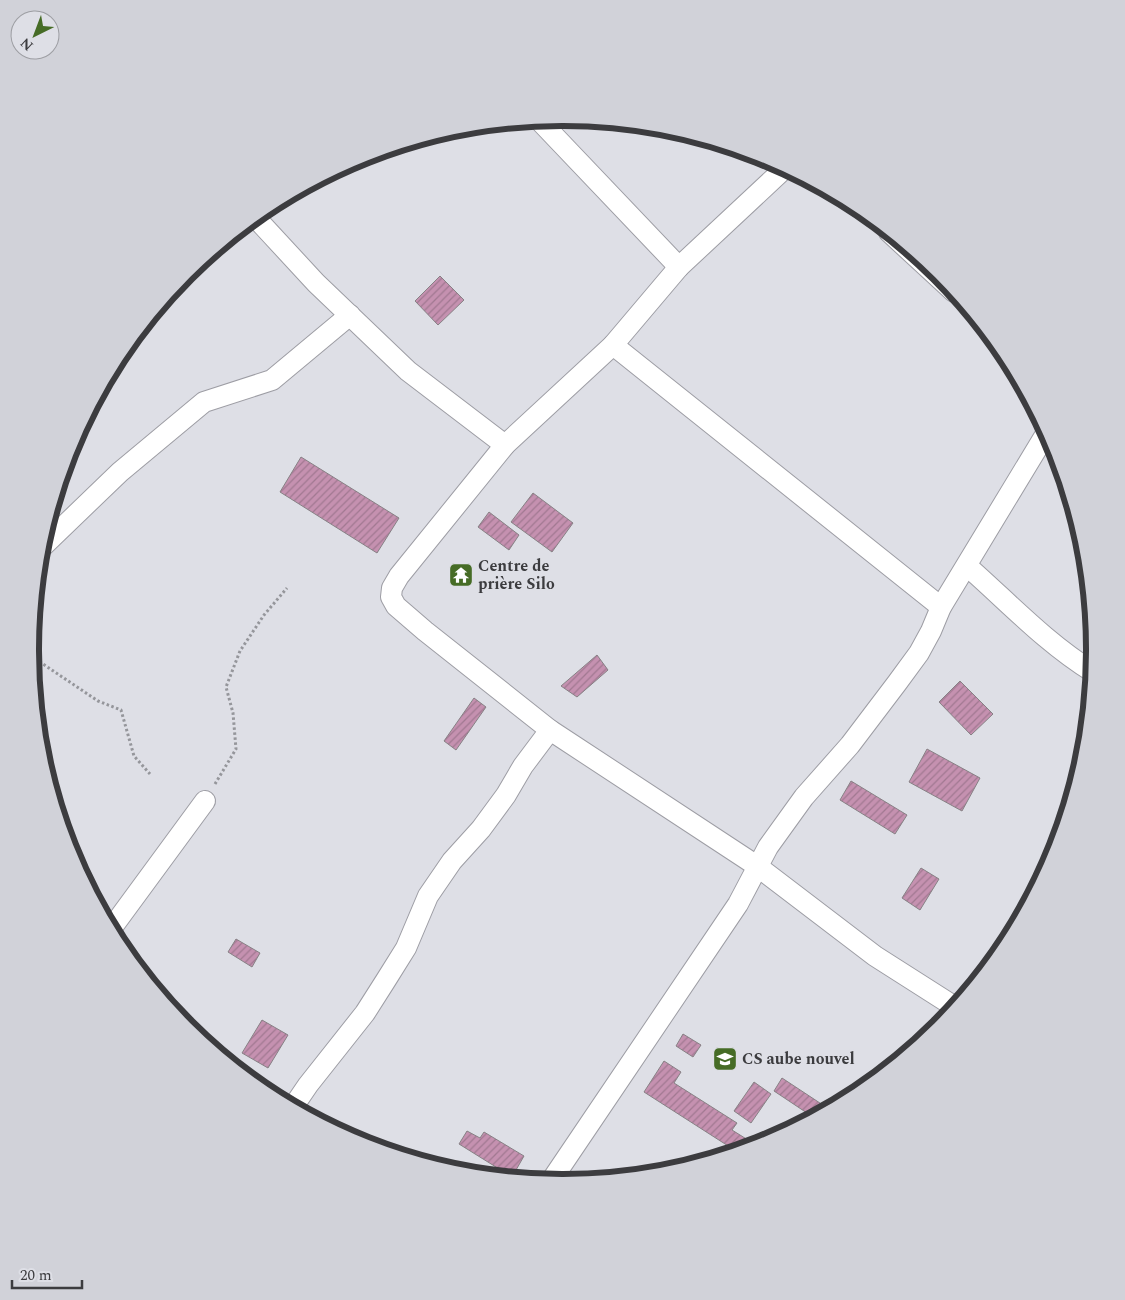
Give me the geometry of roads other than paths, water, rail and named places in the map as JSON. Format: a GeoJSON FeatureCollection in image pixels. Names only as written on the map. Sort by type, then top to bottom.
{"type":"FeatureCollection","features":[{"type":"Feature","properties":{"kind":"street"},"geometry":{"type":"LineString","coordinates":[[545,126],[679,267]]}},
{"type":"Feature","properties":{"kind":"street"},"geometry":{"type":"LineString","coordinates":[[779,173],[679,267],[613,345],[505,445],[399,576],[392,588],[392,597],[396,606],[425,631],[550,730],[757,866],[875,956],[949,1003]]}},
{"type":"Feature","properties":{"kind":"street"},"geometry":{"type":"LineString","coordinates":[[260,223],[316,283],[408,371],[505,445]]}},
{"type":"Feature","properties":{"kind":"street"},"geometry":{"type":"LineString","coordinates":[[51,538],[120,472],[204,402],[272,380],[350,315]]}},
{"type":"Feature","properties":{"kind":"street"},"geometry":{"type":"LineString","coordinates":[[613,345],[941,607]]}},
{"type":"Feature","properties":{"kind":"street"},"geometry":{"type":"LineString","coordinates":[[556,1174],[738,904],[768,847],[804,797],[850,745],[919,653],[941,607],[1042,441]]}},
{"type":"Feature","properties":{"kind":"street"},"geometry":{"type":"LineString","coordinates":[[967,566],[1046,638],[1085,667]]}},
{"type":"Feature","properties":{"kind":"street"},"geometry":{"type":"LineString","coordinates":[[297,1101],[364,1013],[386,980],[406,948],[428,896],[452,861],[481,828],[506,795],[523,766],[550,730]]}},
{"type":"Feature","properties":{"kind":"street"},"geometry":{"type":"LineString","coordinates":[[116,923],[205,801]]}},
{"type":"Feature","properties":{"kind":"place","name":"Centre de prière Silo"},"geometry":{"type":"Point","coordinates":[461,575]}},
{"type":"Feature","properties":{"kind":"place","name":"CS aube nouvel"},"geometry":{"type":"Point","coordinates":[725,1059]}}]}
